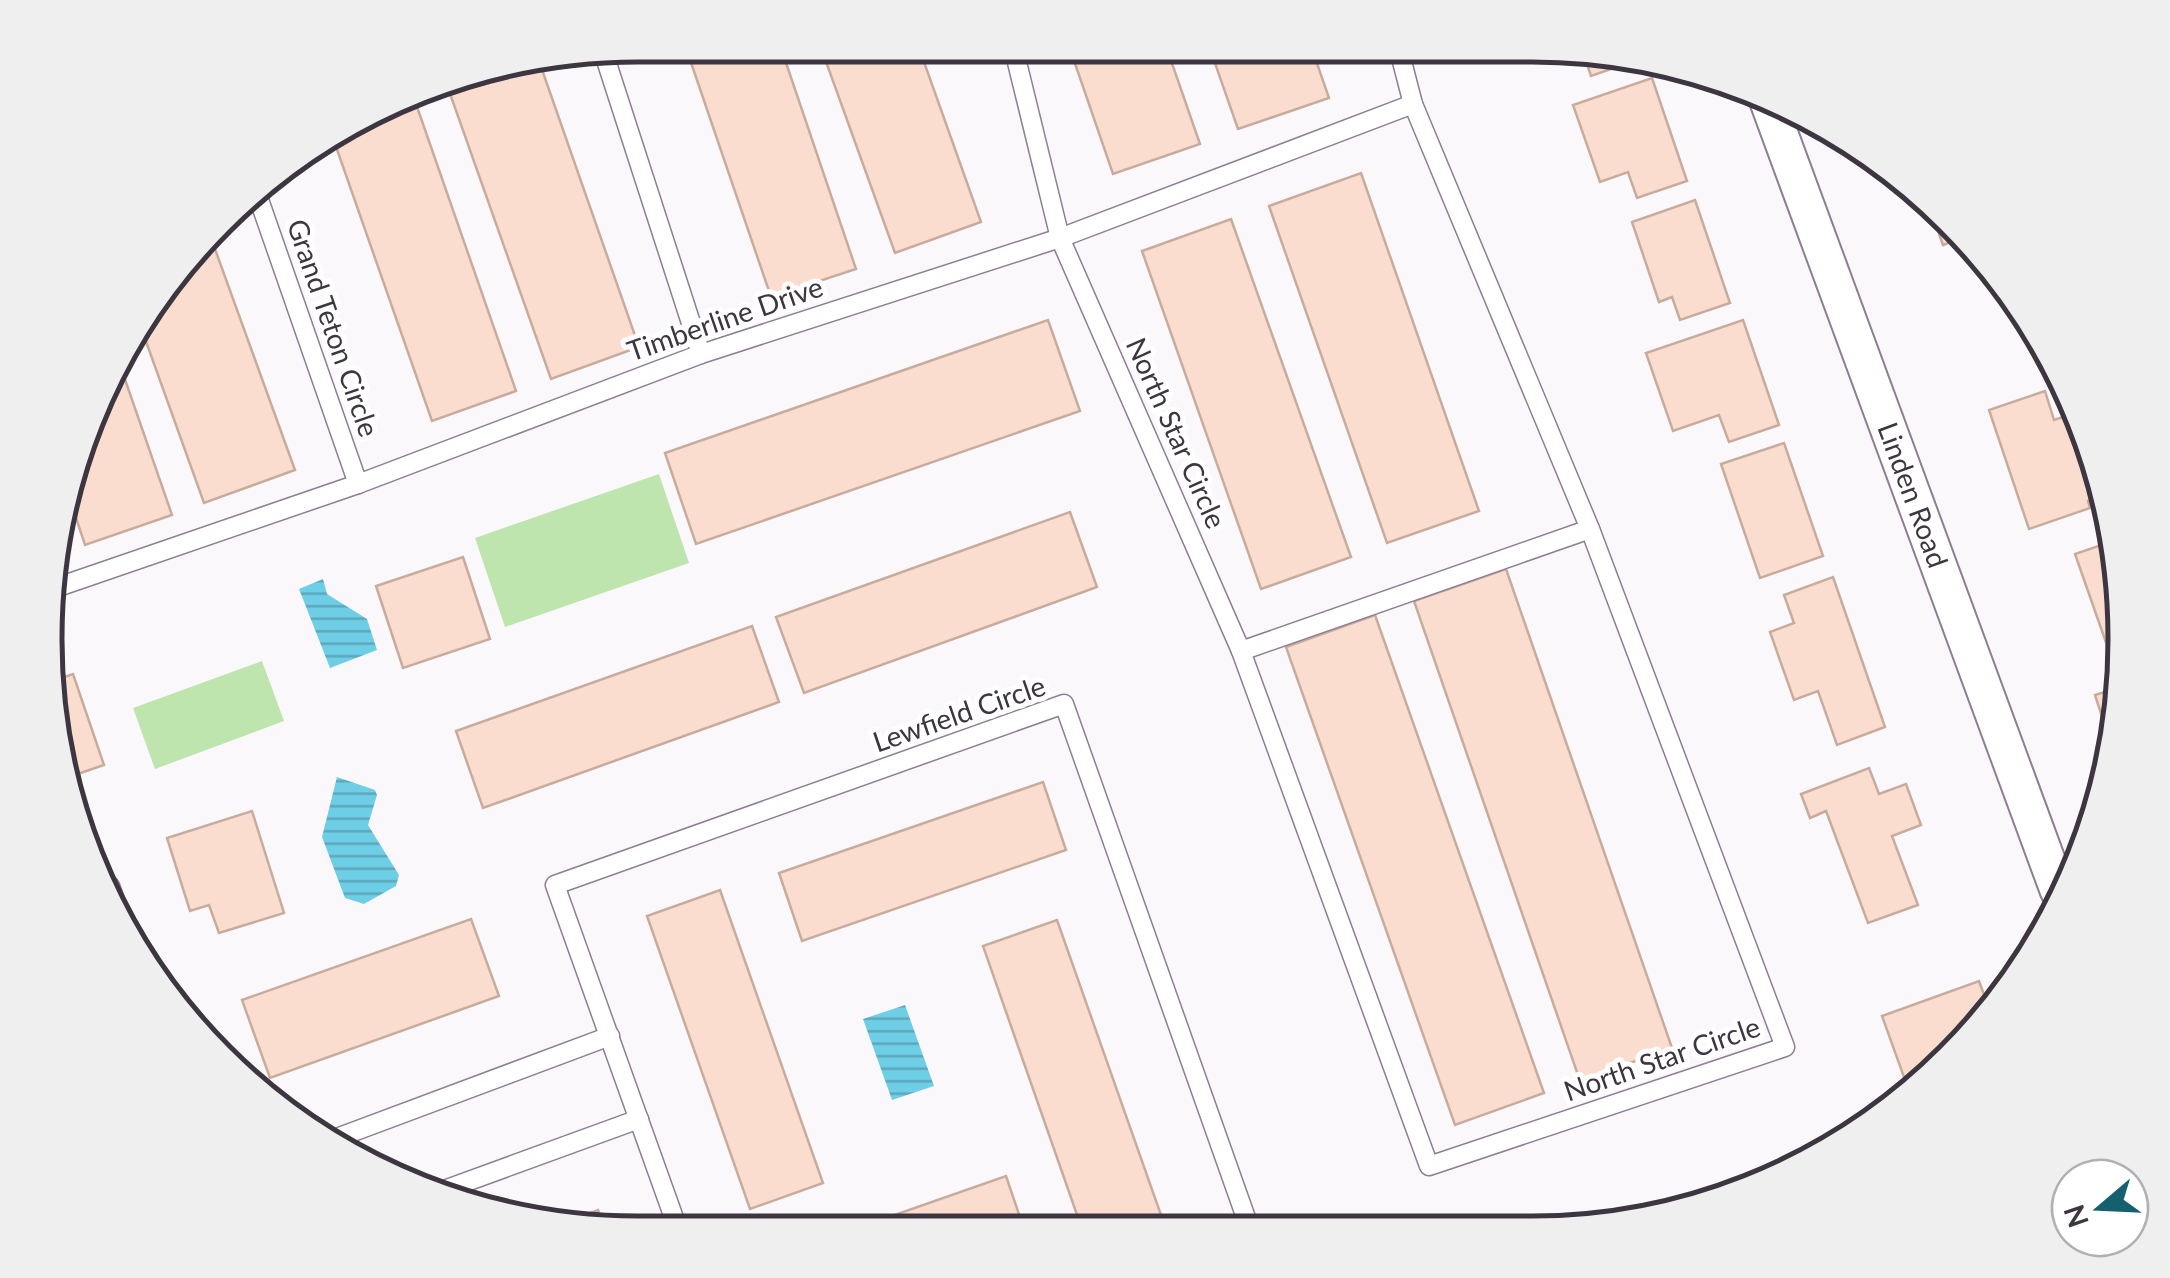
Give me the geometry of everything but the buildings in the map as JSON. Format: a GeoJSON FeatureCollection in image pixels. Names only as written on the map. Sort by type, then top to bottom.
{"type":"FeatureCollection","features":[{"type":"Feature","properties":{"kind":"street","name":"Linden Road"},"geometry":{"type":"LineString","coordinates":[[1774,117],[2054,880]]}},
{"type":"Feature","properties":{"kind":"lane","name":"North Star Circle"},"geometry":{"type":"LineString","coordinates":[[1016,62],[1060,238],[1241,651],[1428,1166],[1785,1047],[1590,529]]}},
{"type":"Feature","properties":{"kind":"lane"},"geometry":{"type":"LineString","coordinates":[[1241,651],[1590,529],[1413,104],[1402,62]]}},
{"type":"Feature","properties":{"kind":"lane"},"geometry":{"type":"LineString","coordinates":[[608,64],[701,354]]}},
{"type":"Feature","properties":{"kind":"lane","name":"Timberline Drive"},"geometry":{"type":"LineString","coordinates":[[65,584],[358,484],[701,354],[1060,238],[1413,104]]}},
{"type":"Feature","properties":{"kind":"lane","name":"Grand Teton Circle"},"geometry":{"type":"LineString","coordinates":[[261,205],[358,484]]}},
{"type":"Feature","properties":{"kind":"lane","name":"Lewfield Circle"},"geometry":{"type":"LineString","coordinates":[[672,1216],[555,884],[1064,704],[1245,1216]]}},
{"type":"Feature","properties":{"kind":"lane"},"geometry":{"type":"LineString","coordinates":[[346,1135],[610,1036]]}},
{"type":"Feature","properties":{"kind":"lane"},"geometry":{"type":"LineString","coordinates":[[456,1186],[638,1119]]}},
{"type":"Feature","properties":{"kind":"green space"},"geometry":{"type":"Polygon","coordinates":[[[659,474],[689,563],[505,627],[475,538],[659,474]]]}},
{"type":"Feature","properties":{"kind":"green space"},"geometry":{"type":"Polygon","coordinates":[[[262,661],[284,721],[155,769],[133,708],[262,661]]]}},
{"type":"Feature","properties":{"kind":"water"},"geometry":{"type":"Polygon","coordinates":[[[323,579],[327,594],[367,619],[377,650],[330,668],[299,589],[323,579]]]}},
{"type":"Feature","properties":{"kind":"water"},"geometry":{"type":"Polygon","coordinates":[[[337,777],[375,790],[368,825],[399,875],[396,886],[364,904],[345,898],[322,837],[337,777]]]}},
{"type":"Feature","properties":{"kind":"water"},"geometry":{"type":"Polygon","coordinates":[[[905,1005],[934,1086],[892,1100],[863,1019],[905,1005]]]}}]}
